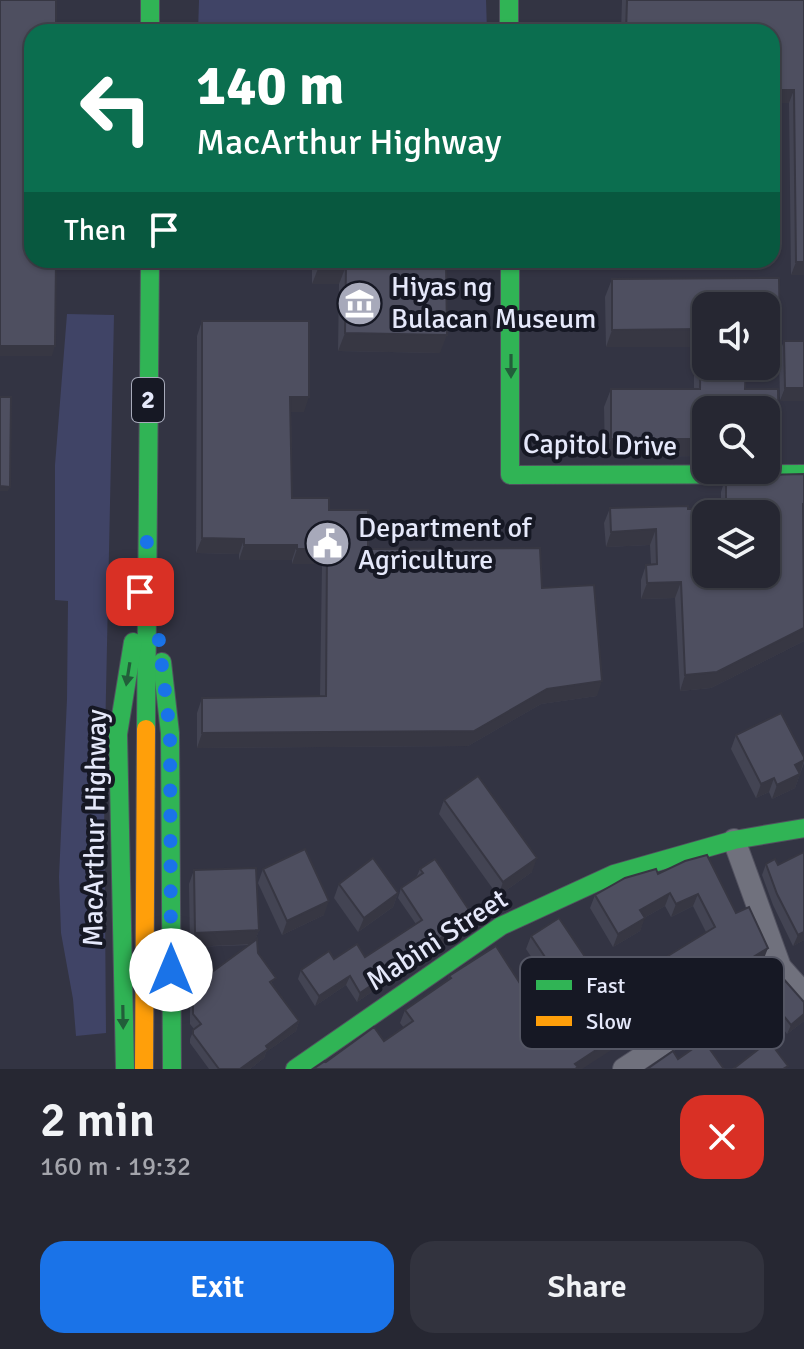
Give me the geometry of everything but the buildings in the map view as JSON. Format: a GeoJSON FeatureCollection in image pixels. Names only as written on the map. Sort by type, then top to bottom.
{"type":"FeatureCollection","features":[{"type":"Feature","properties":{"kind":"main road"},"geometry":{"type":"LineString","coordinates":[[150,0],[150,24]]}},
{"type":"Feature","properties":{"kind":"main road"},"geometry":{"type":"LineString","coordinates":[[509,3],[509,24]]}},
{"type":"Feature","properties":{"kind":"main road","name":"MacArthur Highway"},"geometry":{"type":"LineString","coordinates":[[144,1069],[150,268]]}},
{"type":"Feature","properties":{"kind":"main road","name":"Capitol Drive"},"geometry":{"type":"LineString","coordinates":[[510,268],[510,475],[804,474]]}},
{"type":"Feature","properties":{"kind":"main road","name":"MacArthur Highway"},"geometry":{"type":"LineString","coordinates":[[125,1069],[118,734],[147,541]]}},
{"type":"Feature","properties":{"kind":"main road","name":"MacArthur Highway"},"geometry":{"type":"LineString","coordinates":[[147,541],[170,733],[172,1069]]}},
{"type":"Feature","properties":{"kind":"main road","name":"Mabini Street"},"geometry":{"type":"LineString","coordinates":[[295,1069],[501,926],[614,874],[734,840],[804,828]]}},
{"type":"Feature","properties":{"kind":"street"},"geometry":{"type":"LineString","coordinates":[[734,840],[776,957]]}},
{"type":"Feature","properties":{"kind":"street"},"geometry":{"type":"LineString","coordinates":[[784,972],[804,994]]}},
{"type":"Feature","properties":{"kind":"street"},"geometry":{"type":"LineString","coordinates":[[624,1069],[655,1049]]}},
{"type":"Feature","properties":{"kind":"shaded area"},"geometry":{"type":"Polygon","coordinates":[[[199,0],[486,0],[487,24],[198,24],[199,0]]]}},
{"type":"Feature","properties":{"kind":"shaded area"},"geometry":{"type":"Polygon","coordinates":[[[67,314],[114,315],[104,787],[106,1033],[76,1036],[61,933],[59,877],[68,601],[55,600],[55,465],[67,314]]]}},
{"type":"Feature","properties":{"kind":"traffic: fast"},"geometry":{"type":"LineString","coordinates":[[150,0],[150,24]]}},
{"type":"Feature","properties":{"kind":"traffic: fast"},"geometry":{"type":"LineString","coordinates":[[509,0],[509,24]]}},
{"type":"Feature","properties":{"kind":"traffic: fast"},"geometry":{"type":"LineString","coordinates":[[146,729],[150,268]]}},
{"type":"Feature","properties":{"kind":"traffic: fast"},"geometry":{"type":"LineString","coordinates":[[510,268],[510,475],[804,474]]}},
{"type":"Feature","properties":{"kind":"traffic: fast"},"geometry":{"type":"LineString","coordinates":[[125,1069],[118,734],[133,642]]}},
{"type":"Feature","properties":{"kind":"traffic: fast"},"geometry":{"type":"LineString","coordinates":[[162,662],[170,733],[172,1069]]}},
{"type":"Feature","properties":{"kind":"traffic: fast"},"geometry":{"type":"LineString","coordinates":[[295,1069],[501,926],[614,874],[734,840],[804,828]]}},
{"type":"Feature","properties":{"kind":"traffic: slow"},"geometry":{"type":"LineString","coordinates":[[144,1069],[146,729]]}},
{"type":"Feature","properties":{"kind":"place","name":"Hiyas ng Bulacan Museum"},"geometry":{"type":"Point","coordinates":[360,303]}},
{"type":"Feature","properties":{"kind":"place","name":"Department of Agriculture"},"geometry":{"type":"Point","coordinates":[327,544]}},
{"type":"Feature","properties":{"kind":"route"},"geometry":{"type":"LineString","coordinates":[[140,592],[147,541],[170,733],[171,970]]}}]}
